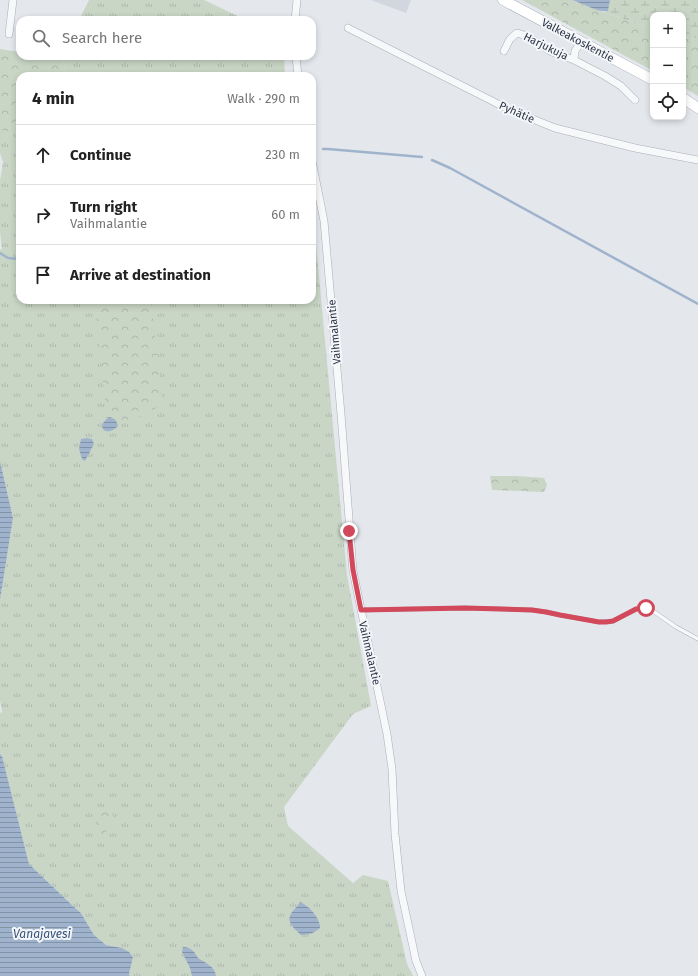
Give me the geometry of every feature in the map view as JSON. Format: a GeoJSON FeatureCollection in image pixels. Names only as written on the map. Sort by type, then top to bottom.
{"type":"FeatureCollection","features":[{"type":"Feature","properties":{"kind":"street"},"geometry":{"type":"LineString","coordinates":[[9,34],[13,0]]}},
{"type":"Feature","properties":{"kind":"street"},"geometry":{"type":"LineString","coordinates":[[295,16],[297,0]]}},
{"type":"Feature","properties":{"kind":"street","name":"Valkeakoskentie"},"geometry":{"type":"LineString","coordinates":[[503,0],[650,78]]}},
{"type":"Feature","properties":{"kind":"street","name":"Pyhätie"},"geometry":{"type":"LineString","coordinates":[[348,28],[508,108],[555,128],[635,148],[698,160]]}},
{"type":"Feature","properties":{"kind":"street","name":"Harjukuja"},"geometry":{"type":"LineString","coordinates":[[504,51],[510,39],[517,33],[524,34],[552,52],[574,60],[621,86],[635,100]]}},
{"type":"Feature","properties":{"kind":"street","name":"Harjukuja"},"geometry":{"type":"LineString","coordinates":[[574,60],[576,51],[581,42]]}},
{"type":"Feature","properties":{"kind":"street"},"geometry":{"type":"LineString","coordinates":[[296,60],[298,72]]}},
{"type":"Feature","properties":{"kind":"street"},"geometry":{"type":"LineString","coordinates":[[686,100],[698,108]]}},
{"type":"Feature","properties":{"kind":"street","name":"Vaihmalantie"},"geometry":{"type":"LineString","coordinates":[[316,181],[324,221],[341,407],[353,570],[387,734],[392,769],[395,834],[401,892],[416,961],[422,976]]}},
{"type":"Feature","properties":{"kind":"lane"},"geometry":{"type":"LineString","coordinates":[[361,610],[465,608],[532,610],[606,622],[613,621],[636,609],[646,608],[698,639]]}},
{"type":"Feature","properties":{"kind":"shaded area"},"geometry":{"type":"Polygon","coordinates":[[[371,0],[411,0],[406,13],[371,0]]]}},
{"type":"Feature","properties":{"kind":"green space"},"geometry":{"type":"Polygon","coordinates":[[[89,0],[204,0],[238,16],[81,16],[89,0]]]}},
{"type":"Feature","properties":{"kind":"green space"},"geometry":{"type":"Polygon","coordinates":[[[522,0],[572,0],[650,28],[650,69],[522,0]]]}},
{"type":"Feature","properties":{"kind":"green space"},"geometry":{"type":"Polygon","coordinates":[[[610,0],[698,0],[698,39],[686,37],[686,12],[650,12],[650,28],[603,12],[608,11],[610,0]]]}},
{"type":"Feature","properties":{"kind":"green space"},"geometry":{"type":"Polygon","coordinates":[[[686,37],[698,39],[698,96],[686,89],[686,37]]]}},
{"type":"Feature","properties":{"kind":"green space"},"geometry":{"type":"Polygon","coordinates":[[[0,49],[16,51],[16,60],[63,60],[66,72],[16,72],[16,132],[0,130],[0,49]]]}},
{"type":"Feature","properties":{"kind":"green space"},"geometry":{"type":"Polygon","coordinates":[[[63,60],[284,60],[285,72],[66,72],[63,60]]]}},
{"type":"Feature","properties":{"kind":"green space"},"geometry":{"type":"Polygon","coordinates":[[[3,129],[16,132],[16,304],[316,304],[316,245],[347,575],[371,706],[353,714],[284,807],[288,826],[353,883],[363,875],[388,881],[407,964],[413,976],[130,976],[129,974],[133,957],[122,948],[106,945],[94,935],[81,913],[29,864],[2,756],[0,754],[0,713],[2,712],[0,700],[0,600],[13,518],[0,461],[0,249],[2,250],[0,231],[0,181],[3,162],[0,153],[0,130],[3,129]]]}},
{"type":"Feature","properties":{"kind":"green space"},"geometry":{"type":"Polygon","coordinates":[[[95,304],[151,304],[162,399],[159,407],[118,426],[117,422],[109,417],[106,419],[95,304]]]}},
{"type":"Feature","properties":{"kind":"green space"},"geometry":{"type":"Polygon","coordinates":[[[490,476],[544,478],[547,485],[544,492],[492,490],[490,476]]]}},
{"type":"Feature","properties":{"kind":"green space"},"geometry":{"type":"Polygon","coordinates":[[[106,807],[112,811],[113,817],[104,836],[98,838],[96,828],[96,810],[106,807]]]}},
{"type":"Feature","properties":{"kind":"water"},"geometry":{"type":"Polygon","coordinates":[[[572,0],[610,0],[608,11],[600,11],[572,0]]]}},
{"type":"Feature","properties":{"kind":"water"},"geometry":{"type":"Polygon","coordinates":[[[109,417],[115,420],[118,426],[111,431],[107,431],[102,428],[102,425],[109,417]]]}},
{"type":"Feature","properties":{"kind":"water"},"geometry":{"type":"Polygon","coordinates":[[[81,439],[92,439],[94,444],[85,461],[82,459],[79,449],[81,439]]]}},
{"type":"Feature","properties":{"kind":"water"},"geometry":{"type":"Polygon","coordinates":[[[0,461],[13,518],[0,600],[0,461]]]}},
{"type":"Feature","properties":{"kind":"water","name":"Vanajavesi"},"geometry":{"type":"Polygon","coordinates":[[[0,754],[2,756],[29,864],[81,913],[94,935],[106,945],[122,948],[129,952],[133,957],[129,974],[130,976],[0,976],[0,754]]]}},
{"type":"Feature","properties":{"kind":"water"},"geometry":{"type":"Polygon","coordinates":[[[300,902],[310,909],[320,924],[320,928],[306,935],[301,935],[292,926],[289,919],[300,902]]]}},
{"type":"Feature","properties":{"kind":"water"},"geometry":{"type":"Polygon","coordinates":[[[183,947],[189,948],[198,958],[212,967],[216,976],[192,976],[190,968],[182,952],[183,947]]]}},
{"type":"Feature","properties":{"kind":"waterway"},"geometry":{"type":"LineString","coordinates":[[323,149],[422,157]]}},
{"type":"Feature","properties":{"kind":"waterway"},"geometry":{"type":"LineString","coordinates":[[432,160],[450,168],[698,304]]}},
{"type":"Feature","properties":{"kind":"waterway"},"geometry":{"type":"LineString","coordinates":[[0,253],[8,258],[16,259]]}},
{"type":"Feature","properties":{"kind":"route"},"geometry":{"type":"LineString","coordinates":[[349,531],[353,570],[361,610],[465,608],[532,610],[606,622],[613,621],[636,609],[646,608]]}}]}
